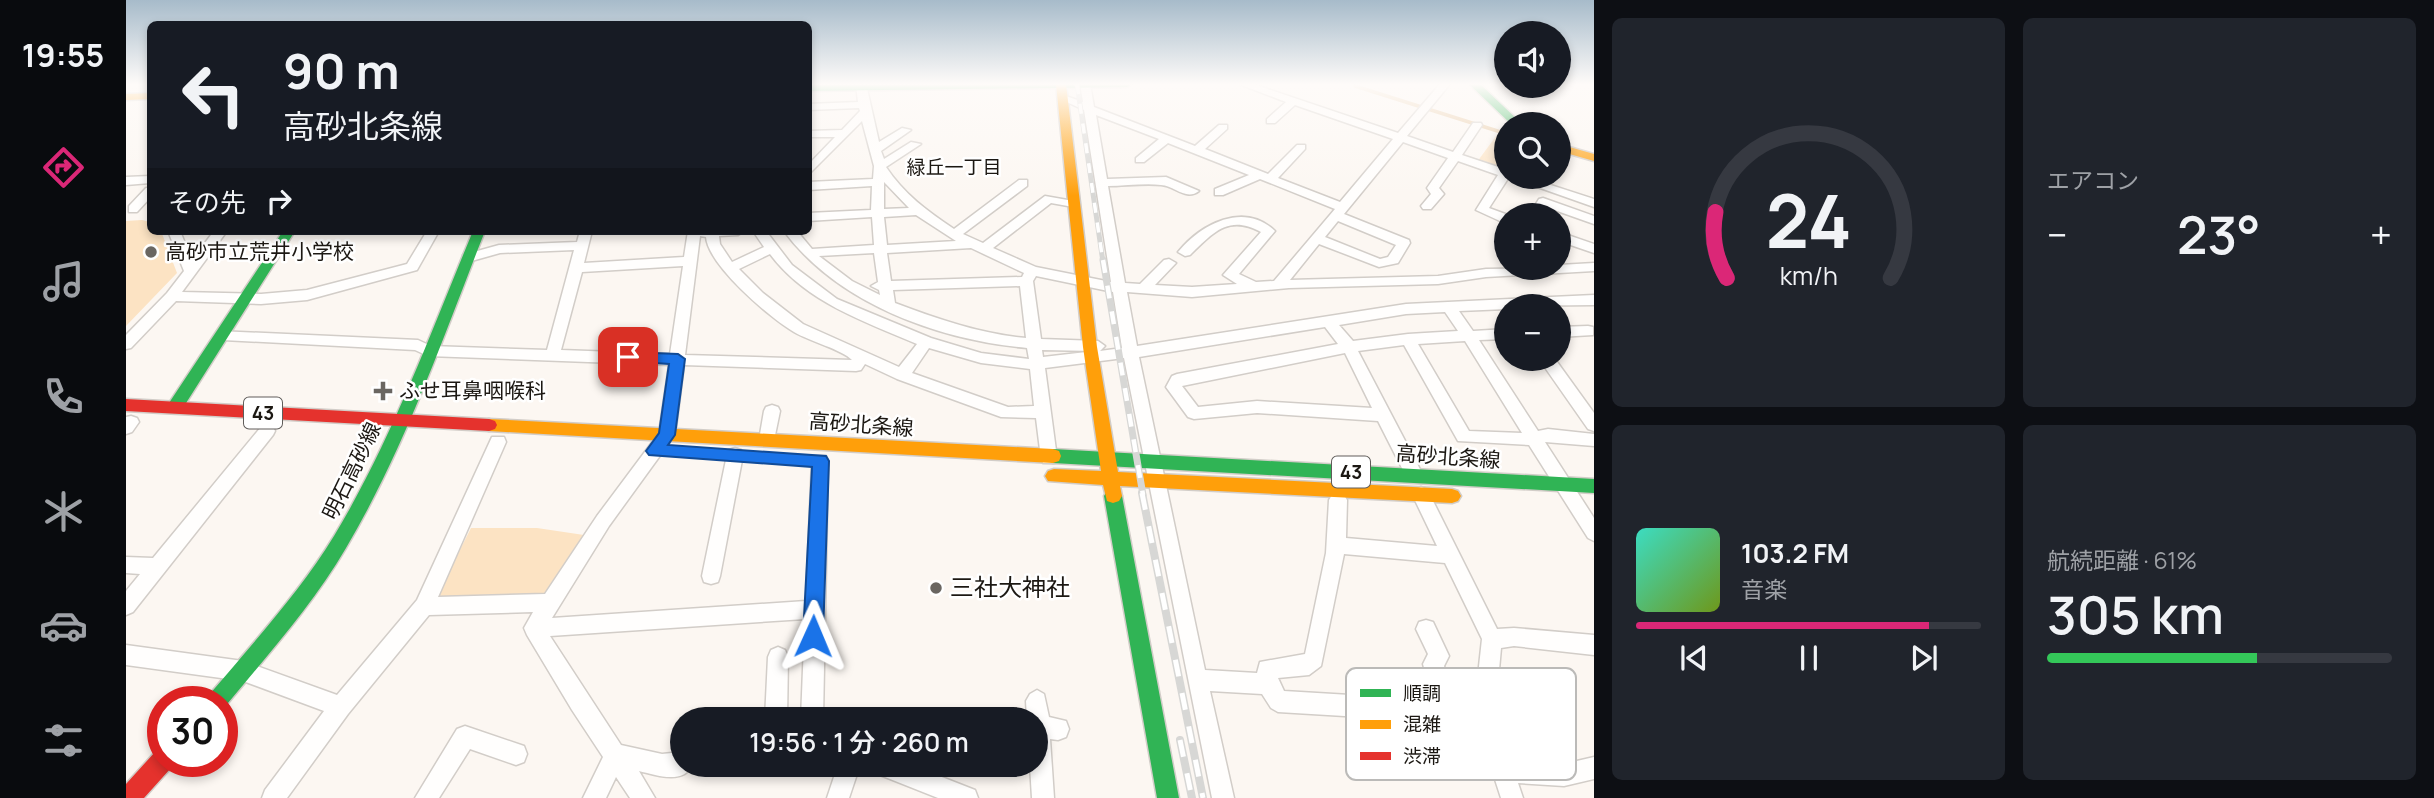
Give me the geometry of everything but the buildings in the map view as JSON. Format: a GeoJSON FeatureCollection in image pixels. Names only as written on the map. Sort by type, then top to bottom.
{"type":"FeatureCollection","features":[{"type":"Feature","properties":{"kind":"main road"},"geometry":{"type":"LineString","coordinates":[[1065,121],[1091,352],[1168,798]]}},
{"type":"Feature","properties":{"kind":"main road"},"geometry":{"type":"LineString","coordinates":[[1571,151],[1594,158]]}},
{"type":"Feature","properties":{"kind":"main road"},"geometry":{"type":"LineString","coordinates":[[175,407],[286,235]]}},
{"type":"Feature","properties":{"kind":"main road","name":"明石高砂線"},"geometry":{"type":"LineString","coordinates":[[230,686],[326,565],[354,520],[392,438],[477,235]]}},
{"type":"Feature","properties":{"kind":"main road","name":"高砂北条線"},"geometry":{"type":"LineString","coordinates":[[126,405],[1108,461],[1153,472],[1418,484],[1566,496],[1594,503]]}},
{"type":"Feature","properties":{"kind":"main road"},"geometry":{"type":"LineString","coordinates":[[648,450],[681,452]]}},
{"type":"Feature","properties":{"kind":"main road","name":"高砂北条線"},"geometry":{"type":"LineString","coordinates":[[1044,475],[1111,480],[1153,472]]}},
{"type":"Feature","properties":{"kind":"main road","name":"高砂北条線"},"geometry":{"type":"LineString","coordinates":[[1418,484],[1463,496]]}},
{"type":"Feature","properties":{"kind":"main road","name":"高砂北条線"},"geometry":{"type":"LineString","coordinates":[[1566,496],[1594,486]]}},
{"type":"Feature","properties":{"kind":"main road"},"geometry":{"type":"LineString","coordinates":[[129,798],[148,777]]}},
{"type":"Feature","properties":{"kind":"street"},"geometry":{"type":"LineString","coordinates":[[812,168],[854,121]]}},
{"type":"Feature","properties":{"kind":"street"},"geometry":{"type":"LineString","coordinates":[[868,121],[880,166],[893,186],[919,211],[954,235],[1029,276]]}},
{"type":"Feature","properties":{"kind":"street"},"geometry":{"type":"LineString","coordinates":[[1092,121],[1153,472],[1223,798]]}},
{"type":"Feature","properties":{"kind":"street"},"geometry":{"type":"LineString","coordinates":[[1121,121],[1264,177],[1404,243],[1393,260],[1379,262],[1317,238]]}},
{"type":"Feature","properties":{"kind":"street"},"geometry":{"type":"LineString","coordinates":[[1351,121],[1494,170]]}},
{"type":"Feature","properties":{"kind":"street"},"geometry":{"type":"LineString","coordinates":[[1278,285],[1415,121]]}},
{"type":"Feature","properties":{"kind":"street"},"geometry":{"type":"LineString","coordinates":[[1196,150],[1223,127]]}},
{"type":"Feature","properties":{"kind":"street"},"geometry":{"type":"LineString","coordinates":[[1416,197],[1429,204],[1438,194],[1433,188],[1471,129]]}},
{"type":"Feature","properties":{"kind":"street"},"geometry":{"type":"LineString","coordinates":[[876,149],[906,130]]}},
{"type":"Feature","properties":{"kind":"street"},"geometry":{"type":"LineString","coordinates":[[812,134],[845,133]]}},
{"type":"Feature","properties":{"kind":"street"},"geometry":{"type":"LineString","coordinates":[[1140,160],[1166,139]]}},
{"type":"Feature","properties":{"kind":"street"},"geometry":{"type":"LineString","coordinates":[[885,303],[886,286],[877,182],[880,166],[915,144]]}},
{"type":"Feature","properties":{"kind":"street"},"geometry":{"type":"LineString","coordinates":[[1219,192],[1264,177],[1301,147]]}},
{"type":"Feature","properties":{"kind":"street"},"geometry":{"type":"LineString","coordinates":[[126,181],[147,180]]}},
{"type":"Feature","properties":{"kind":"street"},"geometry":{"type":"LineString","coordinates":[[1102,183],[1166,181],[1183,190],[1193,191]]}},
{"type":"Feature","properties":{"kind":"street"},"geometry":{"type":"LineString","coordinates":[[812,186],[877,182]]}},
{"type":"Feature","properties":{"kind":"street"},"geometry":{"type":"LineString","coordinates":[[954,235],[1004,190],[1023,183]]}},
{"type":"Feature","properties":{"kind":"street"},"geometry":{"type":"LineString","coordinates":[[1483,228],[1498,216],[1482,210],[1498,189]]}},
{"type":"Feature","properties":{"kind":"street"},"geometry":{"type":"LineString","coordinates":[[1561,189],[1594,203]]}},
{"type":"Feature","properties":{"kind":"street"},"geometry":{"type":"LineString","coordinates":[[130,209],[147,194]]}},
{"type":"Feature","properties":{"kind":"street"},"geometry":{"type":"LineString","coordinates":[[808,253],[978,246],[1049,199],[1075,205]]}},
{"type":"Feature","properties":{"kind":"street"},"geometry":{"type":"LineString","coordinates":[[812,217],[919,211]]}},
{"type":"Feature","properties":{"kind":"street"},"geometry":{"type":"LineString","coordinates":[[1571,212],[1594,220]]}},
{"type":"Feature","properties":{"kind":"street"},"geometry":{"type":"LineString","coordinates":[[1185,252],[1217,222],[1246,219],[1260,226],[1269,231],[1230,275],[1254,287]]}},
{"type":"Feature","properties":{"kind":"street"},"geometry":{"type":"LineString","coordinates":[[176,235],[190,270]]}},
{"type":"Feature","properties":{"kind":"street"},"geometry":{"type":"LineString","coordinates":[[126,344],[172,296],[218,235]]}},
{"type":"Feature","properties":{"kind":"street"},"geometry":{"type":"LineString","coordinates":[[172,296],[307,295],[412,267],[431,235]]}},
{"type":"Feature","properties":{"kind":"street"},"geometry":{"type":"LineString","coordinates":[[553,354],[585,235]]}},
{"type":"Feature","properties":{"kind":"street"},"geometry":{"type":"LineString","coordinates":[[534,628],[648,450],[667,435],[694,235]]}},
{"type":"Feature","properties":{"kind":"street"},"geometry":{"type":"LineString","coordinates":[[712,235],[713,244],[730,268],[758,296],[798,328],[902,374],[1007,412],[1043,412]]}},
{"type":"Feature","properties":{"kind":"street"},"geometry":{"type":"LineString","coordinates":[[761,235],[770,249],[802,281],[832,302],[926,342],[981,358],[1022,365],[1037,365],[1091,352],[1452,303],[1594,293]]}},
{"type":"Feature","properties":{"kind":"street"},"geometry":{"type":"LineString","coordinates":[[793,235],[825,269],[852,288],[885,303],[943,325],[1035,345],[1091,352]]}},
{"type":"Feature","properties":{"kind":"street"},"geometry":{"type":"LineString","coordinates":[[1571,240],[1594,249]]}},
{"type":"Feature","properties":{"kind":"street"},"geometry":{"type":"LineString","coordinates":[[468,258],[499,249],[582,246]]}},
{"type":"Feature","properties":{"kind":"street"},"geometry":{"type":"LineString","coordinates":[[730,268],[770,249]]}},
{"type":"Feature","properties":{"kind":"street"},"geometry":{"type":"LineString","coordinates":[[576,268],[690,261]]}},
{"type":"Feature","properties":{"kind":"street"},"geometry":{"type":"LineString","coordinates":[[1142,290],[1169,263]]}},
{"type":"Feature","properties":{"kind":"street"},"geometry":{"type":"LineString","coordinates":[[1571,267],[1594,267]]}},
{"type":"Feature","properties":{"kind":"street"},"geometry":{"type":"LineString","coordinates":[[802,281],[825,269]]}},
{"type":"Feature","properties":{"kind":"street"},"geometry":{"type":"LineString","coordinates":[[852,288],[1029,276],[1119,288],[1192,292],[1278,285],[1438,279],[1494,272]]}},
{"type":"Feature","properties":{"kind":"street"},"geometry":{"type":"LineString","coordinates":[[1029,276],[1049,458]]}},
{"type":"Feature","properties":{"kind":"street"},"geometry":{"type":"LineString","coordinates":[[1438,279],[1469,336],[1535,438],[1566,496],[1594,533]]}},
{"type":"Feature","properties":{"kind":"street"},"geometry":{"type":"LineString","coordinates":[[1130,348],[1359,305],[1594,300]]}},
{"type":"Feature","properties":{"kind":"street"},"geometry":{"type":"LineString","coordinates":[[866,317],[885,303]]}},
{"type":"Feature","properties":{"kind":"street"},"geometry":{"type":"LineString","coordinates":[[1327,320],[1349,347],[1492,639],[1489,668]]}},
{"type":"Feature","properties":{"kind":"street"},"geometry":{"type":"LineString","coordinates":[[1571,332],[1592,333]]}},
{"type":"Feature","properties":{"kind":"street"},"geometry":{"type":"LineString","coordinates":[[223,335],[418,345],[428,351],[856,366],[861,357]]}},
{"type":"Feature","properties":{"kind":"street"},"geometry":{"type":"LineString","coordinates":[[1383,415],[1257,407],[1194,413],[1174,387],[1177,380],[1349,347],[1408,339],[1494,335]]}},
{"type":"Feature","properties":{"kind":"street"},"geometry":{"type":"LineString","coordinates":[[1408,339],[1464,437],[1535,438],[1548,435],[1594,440]]}},
{"type":"Feature","properties":{"kind":"street"},"geometry":{"type":"LineString","coordinates":[[902,374],[926,342]]}},
{"type":"Feature","properties":{"kind":"street"},"geometry":{"type":"LineString","coordinates":[[1556,371],[1594,425]]}},
{"type":"Feature","properties":{"kind":"street"},"geometry":{"type":"LineString","coordinates":[[767,440],[772,411]]}},
{"type":"Feature","properties":{"kind":"street"},"geometry":{"type":"LineString","coordinates":[[126,606],[267,431]]}},
{"type":"Feature","properties":{"kind":"street"},"geometry":{"type":"LineString","coordinates":[[273,798],[341,707],[424,606],[498,442]]}},
{"type":"Feature","properties":{"kind":"street"},"geometry":{"type":"LineString","coordinates":[[711,576],[735,455]]}},
{"type":"Feature","properties":{"kind":"street"},"geometry":{"type":"LineString","coordinates":[[812,707],[821,461]]}},
{"type":"Feature","properties":{"kind":"street"},"geometry":{"type":"LineString","coordinates":[[1338,500],[1340,508],[1335,545],[1314,659],[1309,665],[1267,669],[1268,684],[1278,701],[1346,705]]}},
{"type":"Feature","properties":{"kind":"street"},"geometry":{"type":"LineString","coordinates":[[1335,545],[1451,555]]}},
{"type":"Feature","properties":{"kind":"street"},"geometry":{"type":"LineString","coordinates":[[126,565],[157,567]]}},
{"type":"Feature","properties":{"kind":"street"},"geometry":{"type":"LineString","coordinates":[[424,606],[550,603]]}},
{"type":"Feature","properties":{"kind":"street"},"geometry":{"type":"LineString","coordinates":[[534,628],[814,609]]}},
{"type":"Feature","properties":{"kind":"street"},"geometry":{"type":"LineString","coordinates":[[534,628],[579,703],[643,798]]}},
{"type":"Feature","properties":{"kind":"street"},"geometry":{"type":"LineString","coordinates":[[1426,629],[1439,656],[1433,664],[1434,668]]}},
{"type":"Feature","properties":{"kind":"street"},"geometry":{"type":"LineString","coordinates":[[1492,639],[1514,638],[1594,645]]}},
{"type":"Feature","properties":{"kind":"street"},"geometry":{"type":"LineString","coordinates":[[126,655],[243,671],[341,707]]}},
{"type":"Feature","properties":{"kind":"street"},"geometry":{"type":"LineString","coordinates":[[776,707],[778,657]]}},
{"type":"Feature","properties":{"kind":"street"},"geometry":{"type":"LineString","coordinates":[[1197,680],[1268,684]]}},
{"type":"Feature","properties":{"kind":"street"},"geometry":{"type":"LineString","coordinates":[[1037,701],[1048,728],[1043,798]]}},
{"type":"Feature","properties":{"kind":"street"},"geometry":{"type":"LineString","coordinates":[[426,798],[465,737],[516,754]]}},
{"type":"Feature","properties":{"kind":"street"},"geometry":{"type":"LineString","coordinates":[[615,755],[662,765],[670,764]]}},
{"type":"Feature","properties":{"kind":"street"},"geometry":{"type":"LineString","coordinates":[[594,798],[615,755]]}},
{"type":"Feature","properties":{"kind":"street"},"geometry":{"type":"LineString","coordinates":[[1576,772],[1594,768]]}},
{"type":"Feature","properties":{"kind":"street"},"geometry":{"type":"LineString","coordinates":[[838,798],[845,777]]}},
{"type":"Feature","properties":{"kind":"street"},"geometry":{"type":"LineString","coordinates":[[914,777],[967,798]]}},
{"type":"Feature","properties":{"kind":"street"},"geometry":{"type":"LineString","coordinates":[[1505,780],[1512,798]]}},
{"type":"Feature","properties":{"kind":"shaded area"},"geometry":{"type":"Polygon","coordinates":[[[1494,139],[1494,168],[1477,162],[1494,139]]]}},
{"type":"Feature","properties":{"kind":"shaded area","name":"高砂市立荒井小学校"},"geometry":{"type":"Polygon","coordinates":[[[126,221],[147,221],[147,235],[163,235],[177,273],[126,326],[126,221]]]}},
{"type":"Feature","properties":{"kind":"shaded area"},"geometry":{"type":"Polygon","coordinates":[[[471,528],[537,528],[584,535],[551,592],[540,596],[439,600],[437,595],[471,528]]]}},
{"type":"Feature","properties":{"kind":"waterway"},"geometry":{"type":"LineString","coordinates":[[1467,121],[1494,130]]}},
{"type":"Feature","properties":{"kind":"railway"},"geometry":{"type":"LineString","coordinates":[[1082,121],[1103,262]]}},
{"type":"Feature","properties":{"kind":"railway"},"geometry":{"type":"LineString","coordinates":[[1103,260],[1143,495]]}},
{"type":"Feature","properties":{"kind":"railway"},"geometry":{"type":"LineString","coordinates":[[1142,493],[1203,798]]}},
{"type":"Feature","properties":{"kind":"railway"},"geometry":{"type":"LineString","coordinates":[[1180,740],[1192,798]]}},
{"type":"Feature","properties":{"kind":"traffic: fast"},"geometry":{"type":"LineString","coordinates":[[175,407],[286,235]]}},
{"type":"Feature","properties":{"kind":"traffic: fast"},"geometry":{"type":"LineString","coordinates":[[229,686],[307,591],[353,519],[405,413],[477,235]]}},
{"type":"Feature","properties":{"kind":"traffic: fast"},"geometry":{"type":"LineString","coordinates":[[1053,456],[1594,486]]}},
{"type":"Feature","properties":{"kind":"traffic: fast"},"geometry":{"type":"LineString","coordinates":[[1113,496],[1168,798]]}},
{"type":"Feature","properties":{"kind":"traffic: slow"},"geometry":{"type":"LineString","coordinates":[[1065,121],[1090,347],[1113,496]]}},
{"type":"Feature","properties":{"kind":"traffic: slow"},"geometry":{"type":"LineString","coordinates":[[1571,151],[1594,158]]}},
{"type":"Feature","properties":{"kind":"traffic: slow"},"geometry":{"type":"LineString","coordinates":[[489,425],[1053,456]]}},
{"type":"Feature","properties":{"kind":"traffic: slow"},"geometry":{"type":"LineString","coordinates":[[1054,476],[1452,496]]}},
{"type":"Feature","properties":{"kind":"traffic: jam"},"geometry":{"type":"LineString","coordinates":[[126,405],[489,425]]}},
{"type":"Feature","properties":{"kind":"traffic: jam"},"geometry":{"type":"LineString","coordinates":[[129,798],[148,777]]}},
{"type":"Feature","properties":{"kind":"place","name":"高砂市立荒井小学校"},"geometry":{"type":"Point","coordinates":[151,252]}},
{"type":"Feature","properties":{"kind":"place","name":"ふせ耳鼻咽喉科"},"geometry":{"type":"Point","coordinates":[383,391]}},
{"type":"Feature","properties":{"kind":"place","name":"三社大神社"},"geometry":{"type":"Point","coordinates":[936,588]}},
{"type":"Feature","properties":{"kind":"district","name":"緑丘一丁目"},"geometry":{"type":"Point","coordinates":[954,167]}},
{"type":"Feature","properties":{"kind":"route"},"geometry":{"type":"LineString","coordinates":[[628,357],[678,359],[667,435],[654,451],[820,461],[813,636]]}}]}
